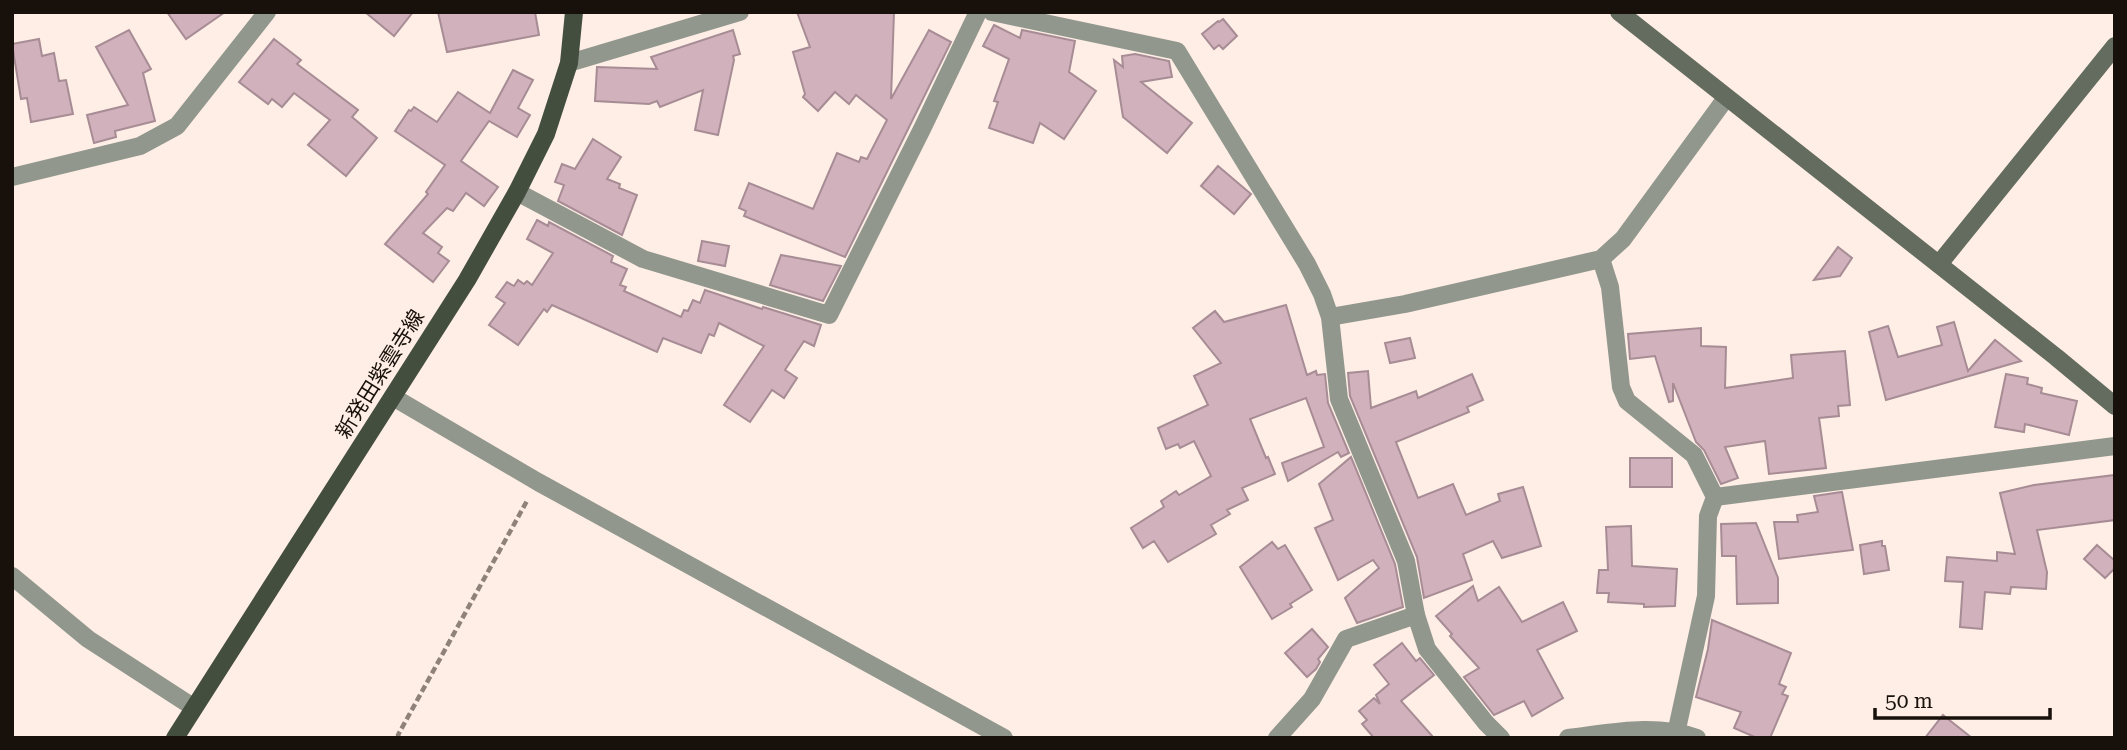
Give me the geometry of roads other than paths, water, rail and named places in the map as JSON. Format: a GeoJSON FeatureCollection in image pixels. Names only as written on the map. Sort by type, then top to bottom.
{"type":"FeatureCollection","features":[{"type":"Feature","properties":{"kind":"main road","name":"新発田紫雲寺線"},"geometry":{"type":"LineString","coordinates":[[175,738],[467,280],[517,192],[546,134],[569,63],[574,12]]}},
{"type":"Feature","properties":{"kind":"street"},"geometry":{"type":"LineString","coordinates":[[12,177],[141,146],[177,126],[267,12]]}},
{"type":"Feature","properties":{"kind":"street"},"geometry":{"type":"LineString","coordinates":[[569,63],[740,12]]}},
{"type":"Feature","properties":{"kind":"street"},"geometry":{"type":"LineString","coordinates":[[517,192],[643,259],[829,314],[978,12]]}},
{"type":"Feature","properties":{"kind":"street"},"geometry":{"type":"LineString","coordinates":[[992,12],[1024,15],[1177,51],[1307,264],[1322,294],[1330,317],[1339,399],[1406,561],[1416,615],[1427,649],[1501,738]]}},
{"type":"Feature","properties":{"kind":"street"},"geometry":{"type":"LineString","coordinates":[[1619,12],[2115,405]]}},
{"type":"Feature","properties":{"kind":"street"},"geometry":{"type":"LineString","coordinates":[[1939,264],[2115,46]]}},
{"type":"Feature","properties":{"kind":"street"},"geometry":{"type":"LineString","coordinates":[[1330,317],[1405,304],[1601,259],[1623,239],[1726,98]]}},
{"type":"Feature","properties":{"kind":"street"},"geometry":{"type":"LineString","coordinates":[[1601,259],[1610,287],[1621,387],[1627,401],[1695,455],[1715,497],[1708,516],[1706,596],[1675,734]]}},
{"type":"Feature","properties":{"kind":"street"},"geometry":{"type":"LineString","coordinates":[[393,397],[538,482],[1004,738]]}},
{"type":"Feature","properties":{"kind":"street"},"geometry":{"type":"LineString","coordinates":[[1715,497],[2115,446]]}},
{"type":"Feature","properties":{"kind":"street"},"geometry":{"type":"LineString","coordinates":[[12,576],[88,639],[193,707]]}},
{"type":"Feature","properties":{"kind":"street"},"geometry":{"type":"LineString","coordinates":[[1277,738],[1312,699],[1346,639],[1416,615]]}},
{"type":"Feature","properties":{"kind":"street"},"geometry":{"type":"LineString","coordinates":[[1568,738],[1653,729],[1697,738]]}}]}
